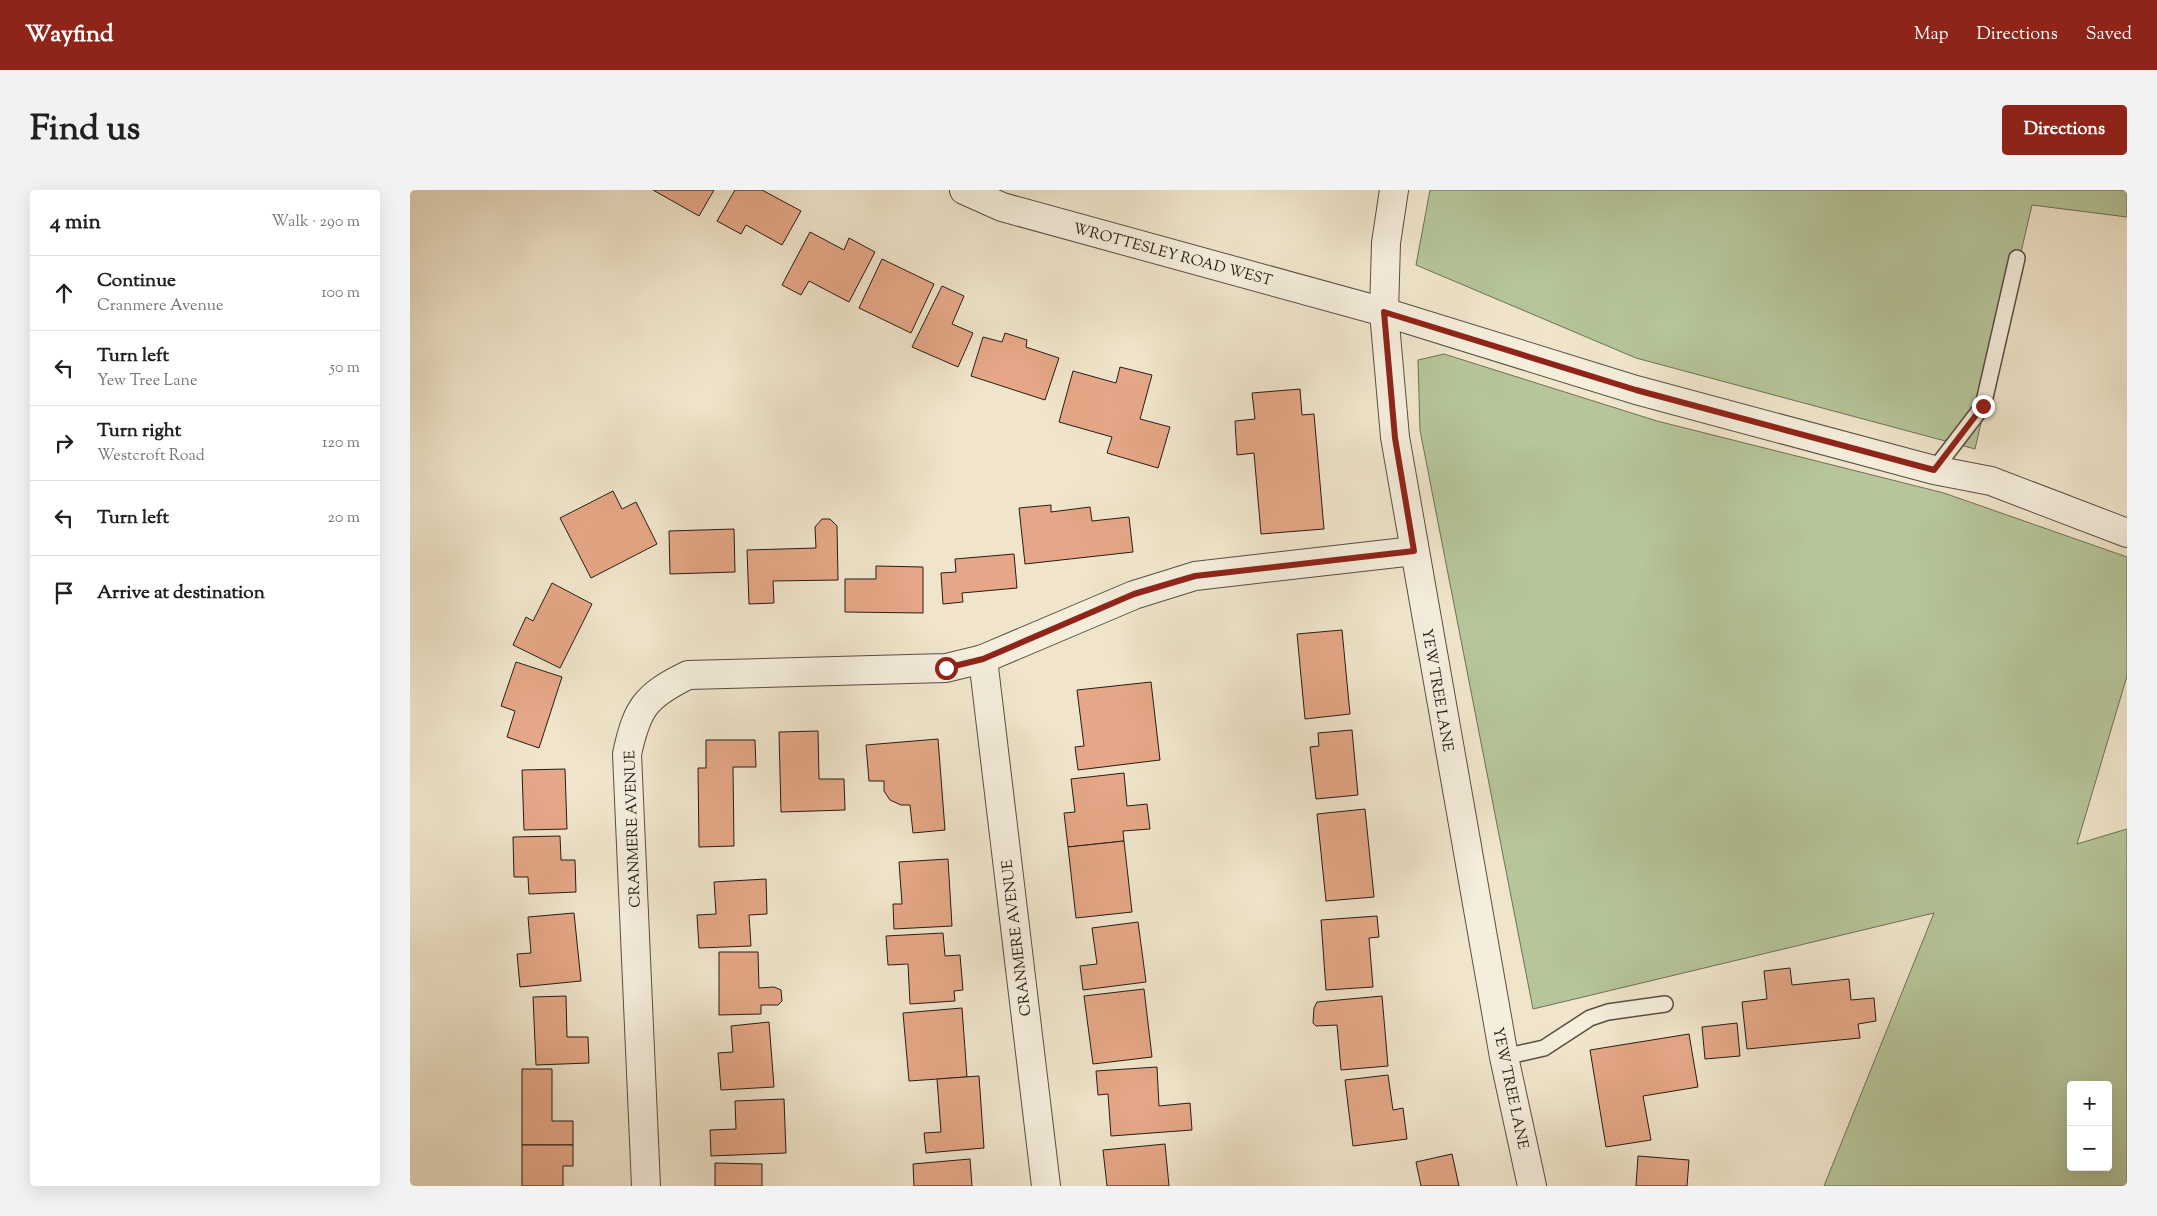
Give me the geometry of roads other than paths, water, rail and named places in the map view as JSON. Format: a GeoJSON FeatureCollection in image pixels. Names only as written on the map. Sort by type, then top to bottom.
{"type":"FeatureCollection","features":[{"type":"Feature","properties":{"kind":"street","name":"WROTTESLEY ROAD WEST"},"geometry":{"type":"LineString","coordinates":[[964,190],[1011,210],[1384,312],[1636,390],[1934,470],[1991,481],[2127,533]]}},
{"type":"Feature","properties":{"kind":"street","name":"YEW TREE LANE"},"geometry":{"type":"LineString","coordinates":[[1394,190],[1386,243],[1384,312],[1395,438],[1504,1057],[1532,1186]]}},
{"type":"Feature","properties":{"kind":"street","name":"CRANMERE AVENUE"},"geometry":{"type":"LineString","coordinates":[[646,1186],[627,754],[634,724],[646,703],[664,686],[688,674],[946,668],[983,659],[1134,594],[1195,576],[1414,551]]}},
{"type":"Feature","properties":{"kind":"street","name":"CRANMERE AVENUE"},"geometry":{"type":"LineString","coordinates":[[983,659],[1046,1186]]}},
{"type":"Feature","properties":{"kind":"lane"},"geometry":{"type":"LineString","coordinates":[[1934,470],[1983,406],[2017,258]]}},
{"type":"Feature","properties":{"kind":"lane"},"geometry":{"type":"LineString","coordinates":[[1504,1057],[1544,1048],[1590,1018],[1608,1012],[1665,1004]]}}]}
